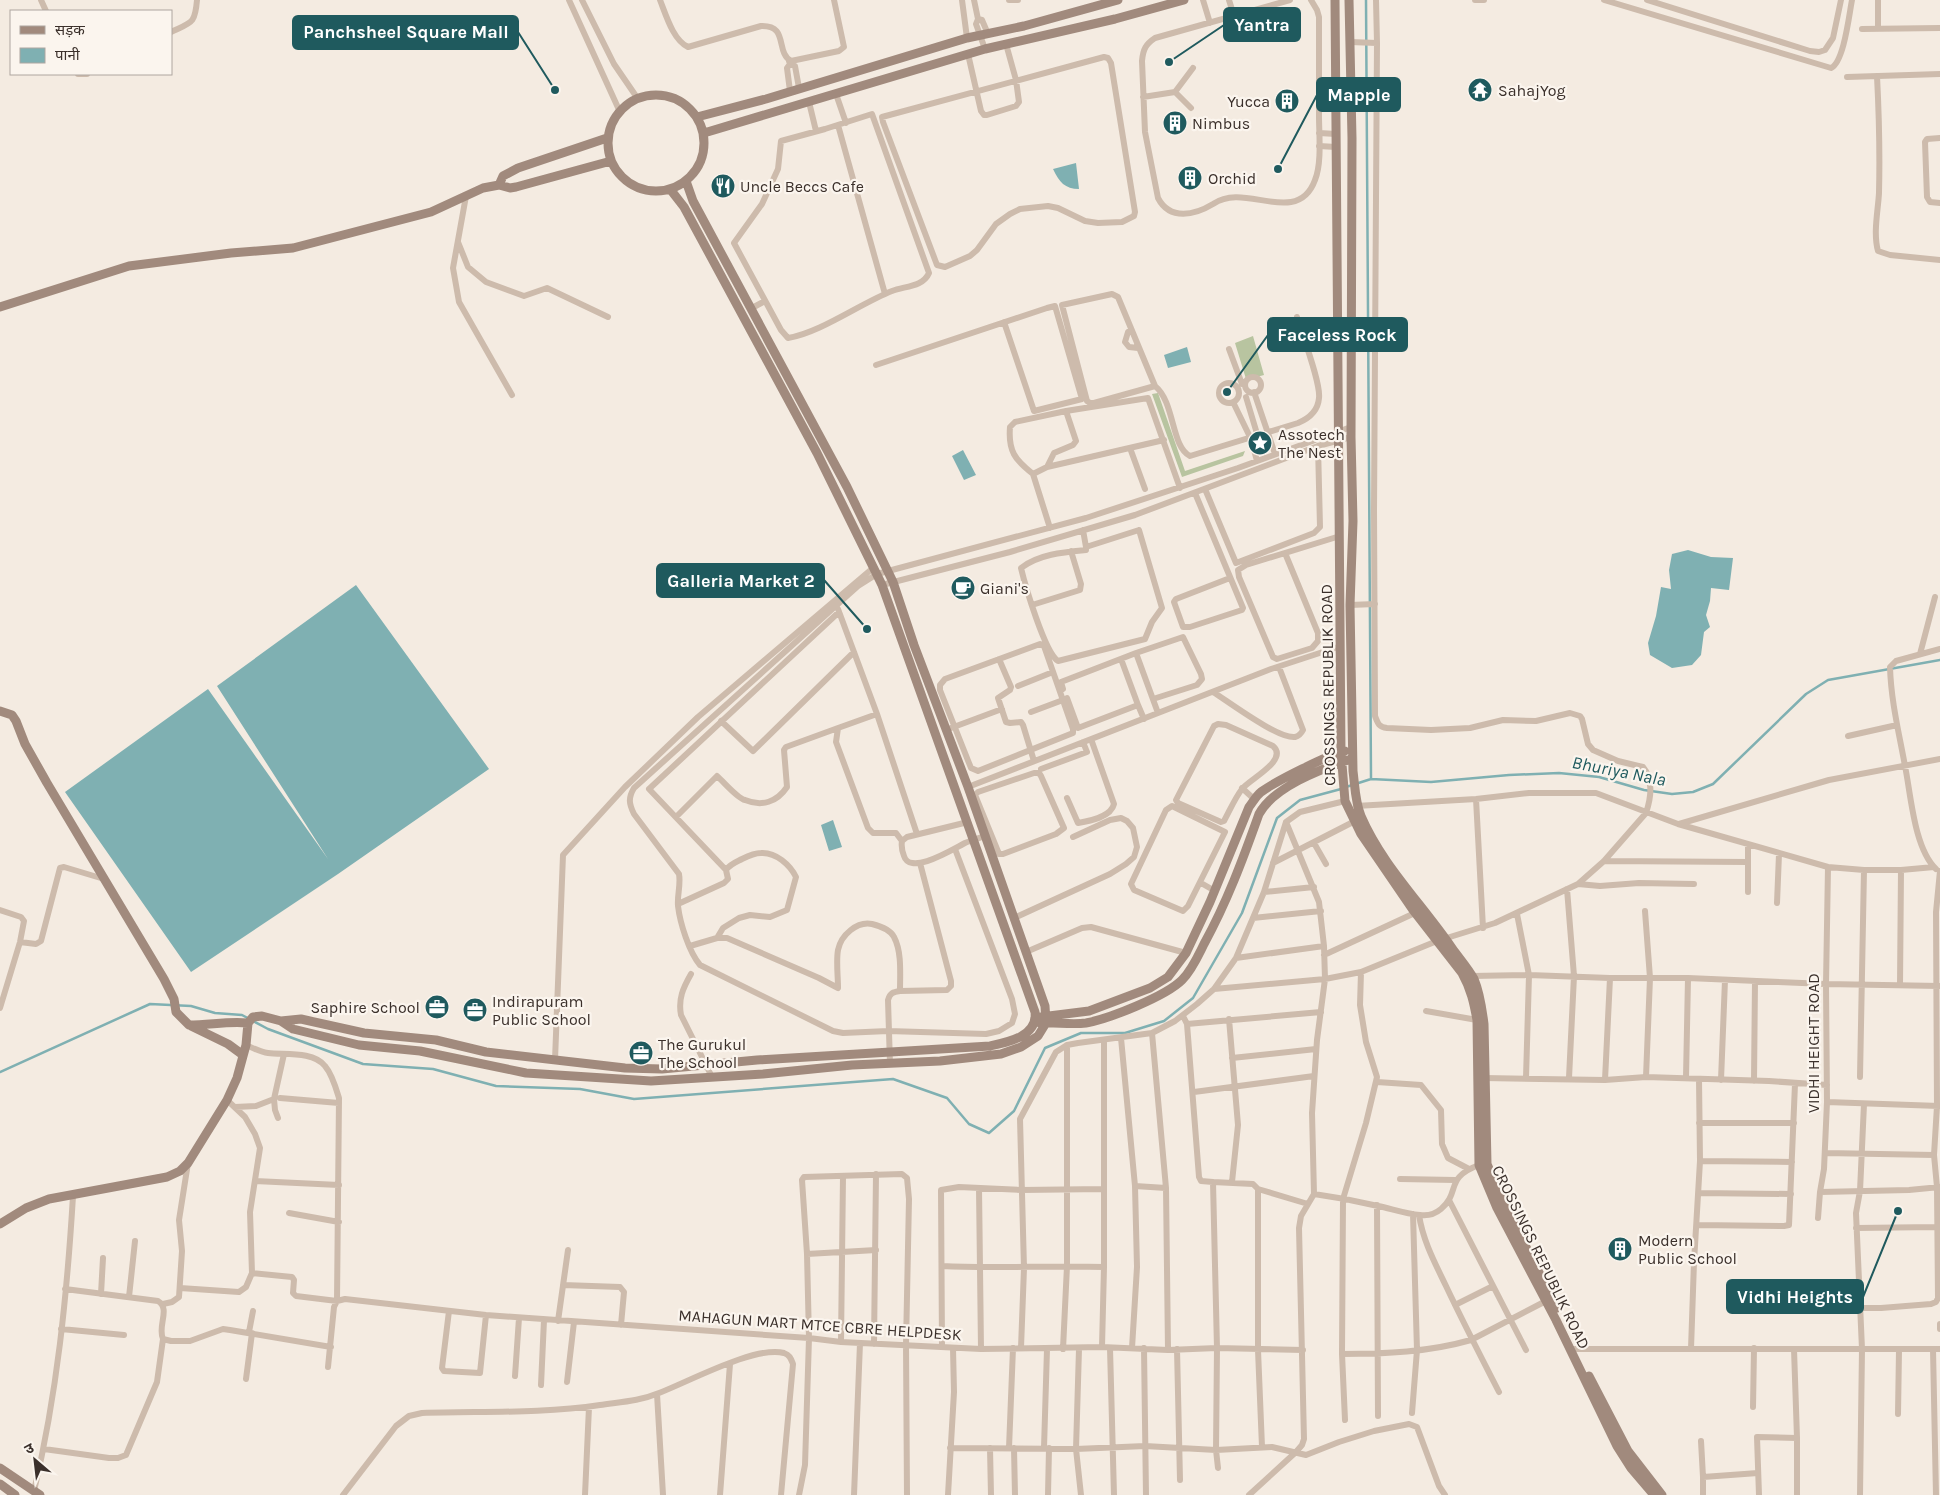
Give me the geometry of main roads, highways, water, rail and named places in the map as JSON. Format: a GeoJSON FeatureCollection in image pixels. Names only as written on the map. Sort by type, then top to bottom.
{"type":"FeatureCollection","features":[{"type":"Feature","properties":{"kind":"water"},"geometry":{"type":"Polygon","coordinates":[[[1076,163],[1079,189],[1070,188],[1063,184],[1053,169],[1076,163]]]}},
{"type":"Feature","properties":{"kind":"water"},"geometry":{"type":"Polygon","coordinates":[[[1187,347],[1191,362],[1168,368],[1164,355],[1187,347]]]}},
{"type":"Feature","properties":{"kind":"water"},"geometry":{"type":"Polygon","coordinates":[[[963,450],[976,475],[964,480],[952,456],[963,450]]]}},
{"type":"Feature","properties":{"kind":"water"},"geometry":{"type":"Polygon","coordinates":[[[1688,550],[1711,557],[1733,558],[1729,590],[1711,588],[1706,615],[1710,627],[1704,632],[1701,655],[1692,665],[1672,668],[1650,655],[1648,643],[1656,616],[1661,587],[1671,589],[1669,570],[1672,554],[1688,550]]]}},
{"type":"Feature","properties":{"kind":"water"},"geometry":{"type":"Polygon","coordinates":[[[356,585],[489,769],[338,874],[191,972],[65,792],[208,689],[328,859],[217,686],[356,585]]]}},
{"type":"Feature","properties":{"kind":"water"},"geometry":{"type":"Polygon","coordinates":[[[833,820],[842,847],[829,851],[821,825],[833,820]]]}},
{"type":"Feature","properties":{"kind":"waterway"},"geometry":{"type":"LineString","coordinates":[[1366,0],[1371,779]]}},
{"type":"Feature","properties":{"kind":"waterway","name":"Bhuriya Nala"},"geometry":{"type":"LineString","coordinates":[[1346,787],[1371,779],[1431,782],[1509,775],[1559,773],[1599,777],[1644,790],[1672,794],[1693,792],[1713,784],[1806,694],[1828,680],[1940,660]]}},
{"type":"Feature","properties":{"kind":"waterway"},"geometry":{"type":"LineString","coordinates":[[0,1072],[150,1004],[191,1006],[215,1013],[242,1015],[268,1029],[363,1064],[433,1069],[496,1086],[580,1089],[634,1099],[893,1079],[947,1098],[969,1124],[989,1133],[1014,1111],[1045,1048],[1081,1033],[1125,1033],[1164,1021],[1193,998],[1242,913],[1277,818],[1300,800],[1341,789]]}},
{"type":"Feature","properties":{"kind":"place","name":"Yantra"},"geometry":{"type":"Point","coordinates":[1169,62]}},
{"type":"Feature","properties":{"kind":"place","name":"Panchsheel Square Mall"},"geometry":{"type":"Point","coordinates":[555,90]}},
{"type":"Feature","properties":{"kind":"place","name":"SahajYog"},"geometry":{"type":"Point","coordinates":[1480,90]}},
{"type":"Feature","properties":{"kind":"place","name":"Yucca"},"geometry":{"type":"Point","coordinates":[1287,101]}},
{"type":"Feature","properties":{"kind":"place","name":"Nimbus"},"geometry":{"type":"Point","coordinates":[1175,123]}},
{"type":"Feature","properties":{"kind":"place","name":"Mapple"},"geometry":{"type":"Point","coordinates":[1278,169]}},
{"type":"Feature","properties":{"kind":"place","name":"Orchid"},"geometry":{"type":"Point","coordinates":[1190,178]}},
{"type":"Feature","properties":{"kind":"place","name":"Uncle Beccs Cafe"},"geometry":{"type":"Point","coordinates":[723,186]}},
{"type":"Feature","properties":{"kind":"place","name":"Faceless Rock"},"geometry":{"type":"Point","coordinates":[1227,392]}},
{"type":"Feature","properties":{"kind":"place","name":"Assotech The Nest"},"geometry":{"type":"Point","coordinates":[1260,443]}},
{"type":"Feature","properties":{"kind":"place","name":"Giani's"},"geometry":{"type":"Point","coordinates":[963,588]}},
{"type":"Feature","properties":{"kind":"place","name":"Galleria Market 2"},"geometry":{"type":"Point","coordinates":[867,629]}},
{"type":"Feature","properties":{"kind":"place","name":"Saphire School"},"geometry":{"type":"Point","coordinates":[437,1007]}},
{"type":"Feature","properties":{"kind":"place","name":"Indirapuram Public School"},"geometry":{"type":"Point","coordinates":[475,1010]}},
{"type":"Feature","properties":{"kind":"place","name":"The Gurukul The School"},"geometry":{"type":"Point","coordinates":[641,1053]}},
{"type":"Feature","properties":{"kind":"place","name":"Vidhi Heights"},"geometry":{"type":"Point","coordinates":[1898,1211]}},
{"type":"Feature","properties":{"kind":"place","name":"Modern Public School"},"geometry":{"type":"Point","coordinates":[1620,1249]}}]}
